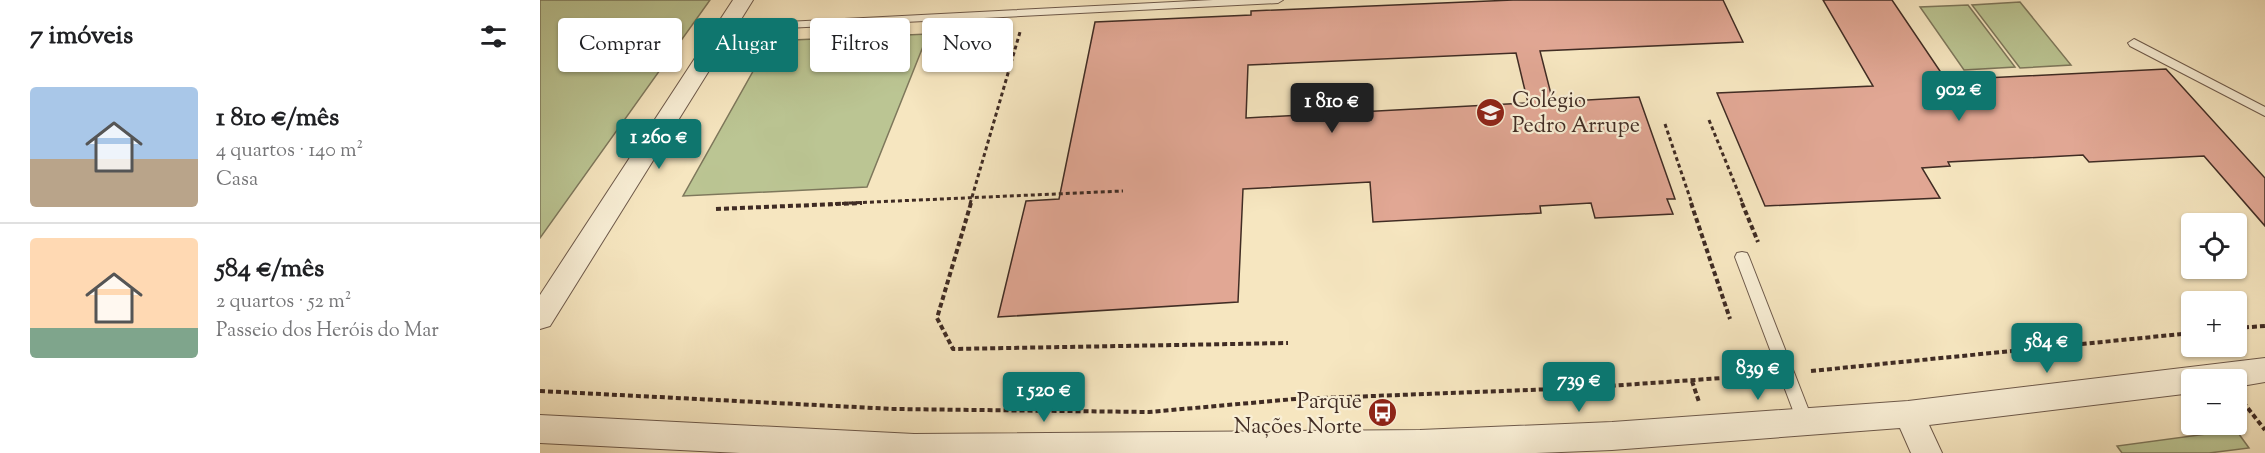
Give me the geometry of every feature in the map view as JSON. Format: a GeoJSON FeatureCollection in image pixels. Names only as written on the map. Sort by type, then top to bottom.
{"type":"FeatureCollection","features":[{"type":"Feature","properties":{"kind":"street"},"geometry":{"type":"LineString","coordinates":[[732,18],[743,0]]}},
{"type":"Feature","properties":{"kind":"street"},"geometry":{"type":"LineString","coordinates":[[540,318],[698,72]]}},
{"type":"Feature","properties":{"kind":"street"},"geometry":{"type":"LineString","coordinates":[[2247,372],[2265,370]]}},
{"type":"Feature","properties":{"kind":"street"},"geometry":{"type":"LineString","coordinates":[[540,429],[926,448],[1420,444],[1612,436],[1908,414],[2181,381]]}},
{"type":"Feature","properties":{"kind":"street"},"geometry":{"type":"LineString","coordinates":[[1908,414],[1927,453]]}},
{"type":"Feature","properties":{"kind":"lane"},"geometry":{"type":"LineString","coordinates":[[798,24],[1278,0]]}},
{"type":"Feature","properties":{"kind":"lane"},"geometry":{"type":"LineString","coordinates":[[2134,43],[2265,112]]}},
{"type":"Feature","properties":{"kind":"lane"},"geometry":{"type":"LineString","coordinates":[[1742,257],[1805,421]]}},
{"type":"Feature","properties":{"kind":"path"},"geometry":{"type":"LineString","coordinates":[[1026,12],[970,198],[937,318],[953,349],[1288,343]]}},
{"type":"Feature","properties":{"kind":"path"},"geometry":{"type":"LineString","coordinates":[[1709,120],[1759,245]]}},
{"type":"Feature","properties":{"kind":"path"},"geometry":{"type":"LineString","coordinates":[[1665,124],[1730,319]]}},
{"type":"Feature","properties":{"kind":"path"},"geometry":{"type":"LineString","coordinates":[[716,209],[1123,191]]}},
{"type":"Feature","properties":{"kind":"path"},"geometry":{"type":"LineString","coordinates":[[2247,327],[2265,326]]}},
{"type":"Feature","properties":{"kind":"path"},"geometry":{"type":"LineString","coordinates":[[540,391],[894,409],[1149,412],[1295,399],[1569,389],[1787,373],[2181,334]]}},
{"type":"Feature","properties":{"kind":"path"},"geometry":{"type":"LineString","coordinates":[[2247,408],[2265,430]]}},
{"type":"Feature","properties":{"kind":"green space"},"geometry":{"type":"Polygon","coordinates":[[[540,0],[710,0],[697,18],[694,18],[694,22],[682,39],[682,18],[558,18],[558,72],[659,72],[540,238],[540,0]]]}},
{"type":"Feature","properties":{"kind":"green space"},"geometry":{"type":"Polygon","coordinates":[[[2020,2],[2071,65],[2020,68],[1972,5],[2020,2]]]}},
{"type":"Feature","properties":{"kind":"green space"},"geometry":{"type":"Polygon","coordinates":[[[1968,5],[2015,67],[1964,70],[1920,7],[1968,5]]]}},
{"type":"Feature","properties":{"kind":"green space"},"geometry":{"type":"Polygon","coordinates":[[[922,34],[922,49],[867,187],[683,196],[753,72],[798,72],[798,40],[810,39],[810,72],[910,72],[910,35],[922,34]]]}},
{"type":"Feature","properties":{"kind":"green space"},"geometry":{"type":"Polygon","coordinates":[[[2199,435],[2240,435],[2249,448],[2209,453],[2122,453],[2117,446],[2199,435]]]}},
{"type":"Feature","properties":{"kind":"building"},"geometry":{"type":"Polygon","coordinates":[[[1513,0],[1723,0],[1743,42],[1540,51],[1553,102],[1639,97],[1675,199],[1667,199],[1673,214],[1595,218],[1591,203],[1540,206],[1541,213],[1373,222],[1370,182],[1243,189],[1238,302],[998,317],[1026,201],[1059,199],[1095,22],[1251,15],[1251,11],[1513,0]],[[1516,53],[1248,65],[1246,118],[1528,103],[1516,53]]]}},
{"type":"Feature","properties":{"kind":"building"},"geometry":{"type":"Polygon","coordinates":[[[1823,0],[1892,0],[1946,80],[2166,69],[2265,178],[2265,226],[2204,156],[2089,162],[2083,155],[1948,162],[1950,166],[1922,168],[1940,198],[1765,206],[1717,93],[1873,86],[1823,0]]]}},
{"type":"Feature","properties":{"kind":"place","name":"Colégio Pedro Arrupe"},"geometry":{"type":"Point","coordinates":[1491,112]}},
{"type":"Feature","properties":{"kind":"place","name":"Parque Nações Norte"},"geometry":{"type":"Point","coordinates":[1383,413]}}]}
